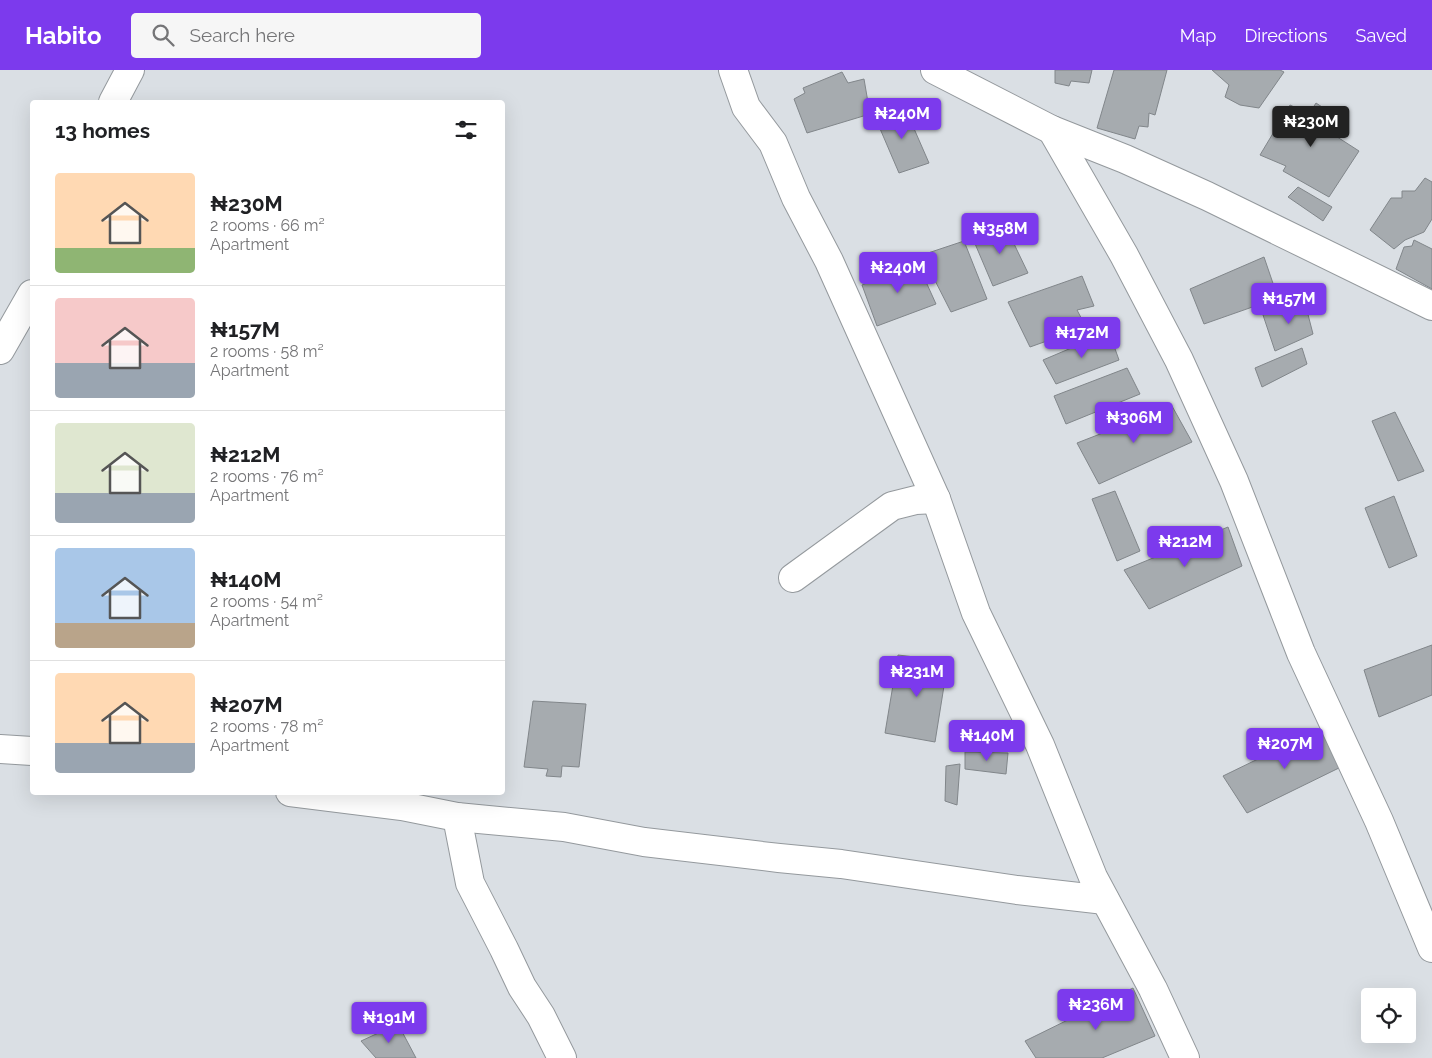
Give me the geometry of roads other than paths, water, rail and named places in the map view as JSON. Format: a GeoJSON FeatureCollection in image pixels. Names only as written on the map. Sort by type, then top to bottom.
{"type":"FeatureCollection","features":[{"type":"Feature","properties":{"kind":"street"},"geometry":{"type":"LineString","coordinates":[[114,100],[130,70]]}},
{"type":"Feature","properties":{"kind":"street"},"geometry":{"type":"LineString","coordinates":[[733,70],[746,108],[772,143],[796,198],[829,261],[936,499],[976,613],[1040,745],[1093,877],[1153,989],[1185,1058]]}},
{"type":"Feature","properties":{"kind":"street"},"geometry":{"type":"LineString","coordinates":[[936,70],[1052,130],[1125,159],[1206,196],[1432,306]]}},
{"type":"Feature","properties":{"kind":"street"},"geometry":{"type":"LineString","coordinates":[[1052,130],[1124,255],[1179,360],[1234,481],[1301,653],[1379,821],[1432,948]]}},
{"type":"Feature","properties":{"kind":"street"},"geometry":{"type":"LineString","coordinates":[[0,350],[30,298]]}},
{"type":"Feature","properties":{"kind":"street"},"geometry":{"type":"LineString","coordinates":[[792,578],[892,506],[916,500],[936,499]]}},
{"type":"Feature","properties":{"kind":"street"},"geometry":{"type":"LineString","coordinates":[[0,749],[30,751]]}},
{"type":"Feature","properties":{"kind":"street"},"geometry":{"type":"LineString","coordinates":[[314,795],[402,806],[457,817],[564,827],[644,842],[841,864],[1105,900]]}},
{"type":"Feature","properties":{"kind":"street"},"geometry":{"type":"LineString","coordinates":[[457,817],[470,883],[522,987],[541,1016],[562,1058]]}}]}
